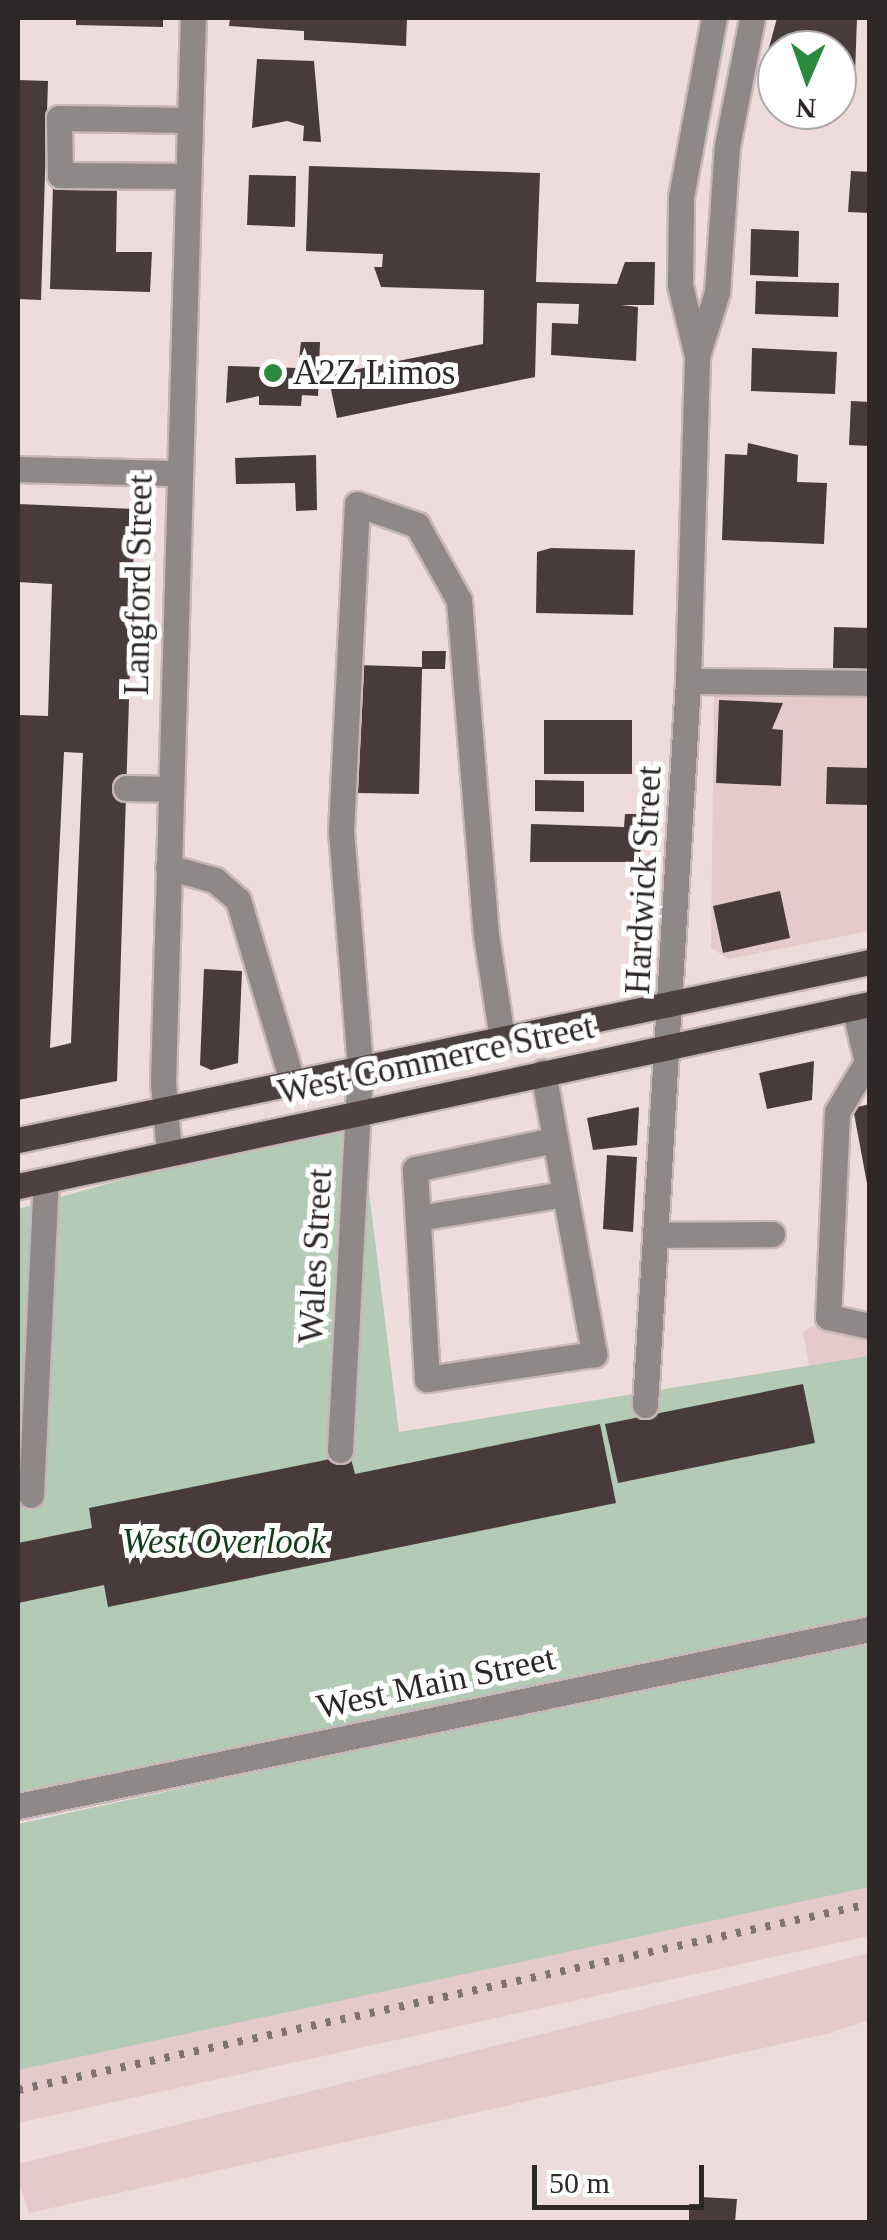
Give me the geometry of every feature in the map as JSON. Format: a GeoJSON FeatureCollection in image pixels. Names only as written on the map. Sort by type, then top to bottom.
{"type":"FeatureCollection","features":[{"type":"Feature","properties":{"kind":"main road","name":"West Commerce Street"},"geometry":{"type":"LineString","coordinates":[[18,1140],[870,962]]}},
{"type":"Feature","properties":{"kind":"main road","name":"West Commerce Street"},"geometry":{"type":"LineString","coordinates":[[18,1186],[862,1005]]}},
{"type":"Feature","properties":{"kind":"street","name":"Langford Street"},"geometry":{"type":"LineString","coordinates":[[170,1153],[163,1108],[176,473],[193,18]]}},
{"type":"Feature","properties":{"kind":"street","name":"Hardwick Street"},"geometry":{"type":"LineString","coordinates":[[645,1405],[674,1001],[688,681],[697,356],[680,286],[681,197],[714,18]]}},
{"type":"Feature","properties":{"kind":"street","name":"Hardwick Street"},"geometry":{"type":"LineString","coordinates":[[697,356],[717,292],[727,146],[752,18]]}},
{"type":"Feature","properties":{"kind":"street"},"geometry":{"type":"LineString","coordinates":[[187,176],[60,176],[59,118],[190,120]]}},
{"type":"Feature","properties":{"kind":"street"},"geometry":{"type":"LineString","coordinates":[[18,468],[176,473]]}},
{"type":"Feature","properties":{"kind":"street","name":"Wales Street"},"geometry":{"type":"LineString","coordinates":[[340,1450],[360,1067],[341,832],[358,504],[417,525],[460,600],[486,935],[502,1038]]}},
{"type":"Feature","properties":{"kind":"street"},"geometry":{"type":"LineString","coordinates":[[688,681],[870,683]]}},
{"type":"Feature","properties":{"kind":"street"},"geometry":{"type":"LineString","coordinates":[[126,788],[170,789]]}},
{"type":"Feature","properties":{"kind":"street"},"geometry":{"type":"LineString","coordinates":[[168,867],[215,880],[238,900],[292,1081]]}},
{"type":"Feature","properties":{"kind":"street"},"geometry":{"type":"LineString","coordinates":[[862,1005],[867,1062],[837,1112],[828,1317],[870,1326]]}},
{"type":"Feature","properties":{"kind":"street"},"geometry":{"type":"LineString","coordinates":[[543,1072],[594,1354],[427,1379],[415,1168],[554,1140]]}},
{"type":"Feature","properties":{"kind":"street"},"geometry":{"type":"LineString","coordinates":[[31,1495],[46,1180]]}},
{"type":"Feature","properties":{"kind":"street"},"geometry":{"type":"LineString","coordinates":[[418,1218],[565,1194]]}},
{"type":"Feature","properties":{"kind":"street"},"geometry":{"type":"LineString","coordinates":[[657,1235],[772,1234]]}},
{"type":"Feature","properties":{"kind":"street","name":"West Main Street"},"geometry":{"type":"LineString","coordinates":[[18,1806],[870,1629]]}},
{"type":"Feature","properties":{"kind":"shaded area"},"geometry":{"type":"Polygon","coordinates":[[[714,696],[869,698],[869,931],[729,959],[711,948],[714,696]]]}},
{"type":"Feature","properties":{"kind":"shaded area"},"geometry":{"type":"Polygon","coordinates":[[[819,1323],[869,1333],[869,1465],[828,1474],[803,1332],[819,1323]]]}},
{"type":"Feature","properties":{"kind":"shaded area"},"geometry":{"type":"Polygon","coordinates":[[[869,1804],[869,1936],[18,2123],[18,1974],[869,1804]]]}},
{"type":"Feature","properties":{"kind":"shaded area"},"geometry":{"type":"Polygon","coordinates":[[[869,1953],[869,2020],[830,2033],[29,2213],[18,2180],[18,2164],[869,1953]]]}},
{"type":"Feature","properties":{"kind":"green space","name":"West Overlook"},"geometry":{"type":"Polygon","coordinates":[[[359,1113],[399,1432],[869,1356],[869,1618],[18,1799],[18,1209],[359,1113]]]}},
{"type":"Feature","properties":{"kind":"green space"},"geometry":{"type":"Polygon","coordinates":[[[869,1638],[869,1887],[18,2070],[18,1824],[869,1638]]]}},
{"type":"Feature","properties":{"kind":"building"},"geometry":{"type":"Polygon","coordinates":[[[76,18],[163,18],[163,27],[76,25],[76,18]]]}},
{"type":"Feature","properties":{"kind":"building"},"geometry":{"type":"Polygon","coordinates":[[[230,18],[407,18],[406,46],[304,40],[304,31],[229,26],[230,18]]]}},
{"type":"Feature","properties":{"kind":"building"},"geometry":{"type":"Polygon","coordinates":[[[777,18],[857,18],[857,30],[774,30],[777,18]]]}},
{"type":"Feature","properties":{"kind":"building"},"geometry":{"type":"Polygon","coordinates":[[[257,59],[314,61],[321,142],[303,141],[304,126],[287,121],[252,128],[257,59]]]}},
{"type":"Feature","properties":{"kind":"building"},"geometry":{"type":"Polygon","coordinates":[[[18,80],[48,81],[41,300],[18,299],[18,80]]]}},
{"type":"Feature","properties":{"kind":"building"},"geometry":{"type":"Polygon","coordinates":[[[309,166],[540,173],[536,282],[617,284],[625,262],[655,262],[654,305],[621,305],[638,307],[636,361],[551,355],[552,323],[578,324],[579,304],[537,303],[535,377],[337,418],[328,375],[483,344],[484,290],[381,287],[374,267],[382,267],[383,254],[306,251],[309,166]]]}},
{"type":"Feature","properties":{"kind":"building"},"geometry":{"type":"Polygon","coordinates":[[[851,171],[870,172],[870,213],[848,212],[851,171]]]}},
{"type":"Feature","properties":{"kind":"building"},"geometry":{"type":"Polygon","coordinates":[[[249,175],[296,176],[295,227],[247,225],[249,175]]]}},
{"type":"Feature","properties":{"kind":"building"},"geometry":{"type":"Polygon","coordinates":[[[53,185],[117,187],[116,252],[152,252],[150,292],[50,289],[53,185]]]}},
{"type":"Feature","properties":{"kind":"building"},"geometry":{"type":"Polygon","coordinates":[[[751,229],[799,231],[798,277],[750,275],[751,229]]]}},
{"type":"Feature","properties":{"kind":"building"},"geometry":{"type":"Polygon","coordinates":[[[756,281],[839,283],[838,317],[755,314],[756,281]]]}},
{"type":"Feature","properties":{"kind":"building","name":"A2Z Limos"},"geometry":{"type":"Polygon","coordinates":[[[301,342],[320,342],[318,396],[302,395],[301,406],[259,405],[259,396],[226,403],[228,366],[298,368],[301,342]]]}},
{"type":"Feature","properties":{"kind":"building"},"geometry":{"type":"Polygon","coordinates":[[[752,348],[837,352],[835,394],[751,391],[752,348]]]}},
{"type":"Feature","properties":{"kind":"building"},"geometry":{"type":"Polygon","coordinates":[[[851,401],[870,402],[870,446],[849,445],[851,401]]]}},
{"type":"Feature","properties":{"kind":"building"},"geometry":{"type":"Polygon","coordinates":[[[748,443],[798,455],[797,482],[827,483],[824,544],[722,540],[725,454],[747,455],[748,443]]]}},
{"type":"Feature","properties":{"kind":"building"},"geometry":{"type":"Polygon","coordinates":[[[316,455],[317,510],[296,511],[295,483],[236,484],[235,458],[316,455]]]}},
{"type":"Feature","properties":{"kind":"building"},"geometry":{"type":"Polygon","coordinates":[[[18,504],[135,509],[117,1081],[18,1100],[18,715],[48,716],[52,584],[18,582],[18,504]],[[64,752],[50,1048],[71,1043],[83,753],[64,752]]]}},
{"type":"Feature","properties":{"kind":"building"},"geometry":{"type":"Polygon","coordinates":[[[551,548],[635,550],[633,615],[536,613],[537,552],[551,548]]]}},
{"type":"Feature","properties":{"kind":"building"},"geometry":{"type":"Polygon","coordinates":[[[834,627],[870,628],[870,669],[833,668],[834,627]]]}},
{"type":"Feature","properties":{"kind":"building"},"geometry":{"type":"Polygon","coordinates":[[[422,651],[446,651],[445,669],[422,669],[419,794],[355,793],[358,665],[422,667],[422,651]]]}},
{"type":"Feature","properties":{"kind":"building"},"geometry":{"type":"Polygon","coordinates":[[[719,700],[783,703],[772,729],[783,730],[781,786],[716,783],[719,700]]]}},
{"type":"Feature","properties":{"kind":"building"},"geometry":{"type":"Polygon","coordinates":[[[544,720],[632,720],[632,774],[544,774],[544,720]]]}},
{"type":"Feature","properties":{"kind":"building"},"geometry":{"type":"Polygon","coordinates":[[[827,767],[870,768],[870,805],[826,804],[827,767]]]}},
{"type":"Feature","properties":{"kind":"building"},"geometry":{"type":"Polygon","coordinates":[[[535,780],[584,781],[584,812],[535,811],[535,780]]]}},
{"type":"Feature","properties":{"kind":"building"},"geometry":{"type":"Polygon","coordinates":[[[625,814],[642,814],[640,862],[530,862],[531,824],[624,827],[625,814]]]}},
{"type":"Feature","properties":{"kind":"building"},"geometry":{"type":"Polygon","coordinates":[[[780,891],[790,938],[723,953],[713,906],[780,891]]]}},
{"type":"Feature","properties":{"kind":"building"},"geometry":{"type":"Polygon","coordinates":[[[204,969],[242,971],[238,1063],[211,1070],[200,1065],[204,969]]]}},
{"type":"Feature","properties":{"kind":"building"},"geometry":{"type":"Polygon","coordinates":[[[814,1061],[812,1100],[767,1109],[759,1073],[814,1061]]]}},
{"type":"Feature","properties":{"kind":"building"},"geometry":{"type":"Polygon","coordinates":[[[870,1104],[870,1189],[868,1189],[853,1108],[870,1104]]]}},
{"type":"Feature","properties":{"kind":"building"},"geometry":{"type":"Polygon","coordinates":[[[639,1107],[637,1145],[593,1150],[587,1118],[639,1107]]]}},
{"type":"Feature","properties":{"kind":"building"},"geometry":{"type":"Polygon","coordinates":[[[607,1155],[637,1157],[633,1232],[603,1229],[607,1155]]]}},
{"type":"Feature","properties":{"kind":"building"},"geometry":{"type":"Polygon","coordinates":[[[803,1384],[815,1443],[618,1483],[605,1424],[803,1384]]]}},
{"type":"Feature","properties":{"kind":"building"},"geometry":{"type":"Polygon","coordinates":[[[600,1424],[616,1503],[108,1607],[104,1585],[18,1603],[18,1543],[92,1528],[89,1508],[350,1455],[355,1474],[600,1424]]]}},
{"type":"Feature","properties":{"kind":"building"},"geometry":{"type":"Polygon","coordinates":[[[701,2197],[737,2199],[735,2222],[689,2222],[689,2204],[702,2204],[701,2197]]]}},
{"type":"Feature","properties":{"kind":"railway"},"geometry":{"type":"LineString","coordinates":[[18,2090],[870,1904]]}},
{"type":"Feature","properties":{"kind":"place","name":"A2Z Limos"},"geometry":{"type":"Point","coordinates":[273,373]}}]}
